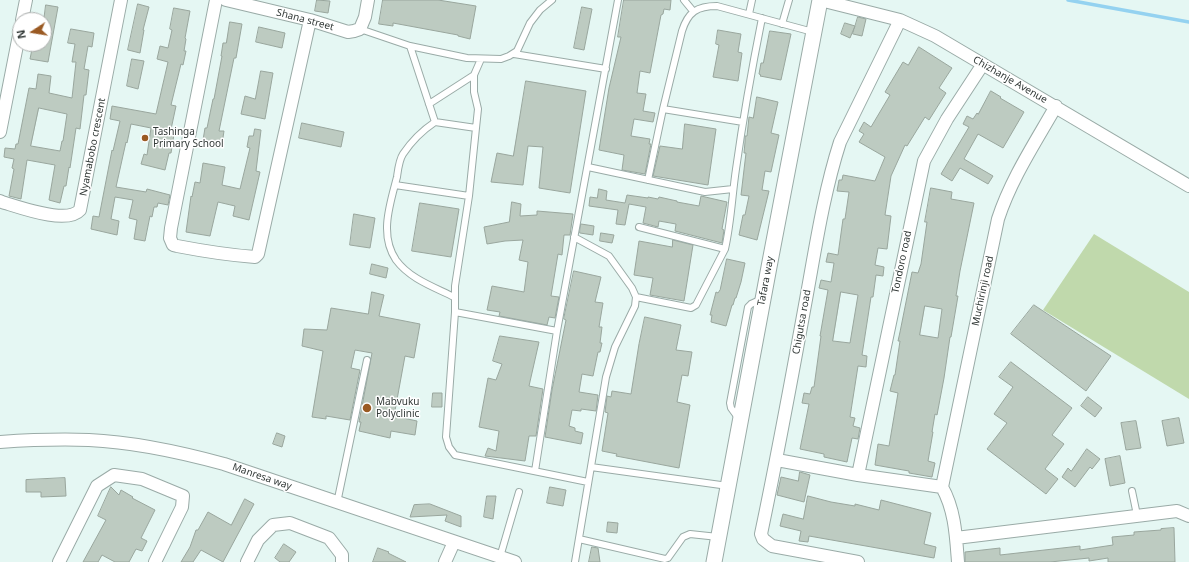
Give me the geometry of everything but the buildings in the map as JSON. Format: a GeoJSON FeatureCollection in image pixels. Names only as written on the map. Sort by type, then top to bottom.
{"type":"FeatureCollection","features":[{"type":"Feature","properties":{"kind":"street"},"geometry":{"type":"LineString","coordinates":[[24,12],[26,0]]}},
{"type":"Feature","properties":{"kind":"street","name":"Nyamabobo crescent"},"geometry":{"type":"LineString","coordinates":[[0,201],[61,217],[74,215],[80,210],[122,0]]}},
{"type":"Feature","properties":{"kind":"street"},"geometry":{"type":"LineString","coordinates":[[216,0],[171,228],[170,241],[172,245],[216,253],[254,257],[258,254],[310,20]]}},
{"type":"Feature","properties":{"kind":"street","name":"Shana street"},"geometry":{"type":"LineString","coordinates":[[226,0],[310,20],[348,32],[360,29]]}},
{"type":"Feature","properties":{"kind":"street"},"geometry":{"type":"LineString","coordinates":[[360,29],[365,17],[368,0]]}},
{"type":"Feature","properties":{"kind":"street","name":"Chizhanje Avenue"},"geometry":{"type":"LineString","coordinates":[[820,0],[900,20],[935,36],[1056,106],[1189,186]]}},
{"type":"Feature","properties":{"kind":"street","name":"Tafara way"},"geometry":{"type":"LineString","coordinates":[[714,562],[820,0]]}},
{"type":"Feature","properties":{"kind":"street","name":"Chigutsa road"},"geometry":{"type":"LineString","coordinates":[[858,562],[772,546],[763,539],[761,534],[777,460],[822,216],[840,142],[900,20]]}},
{"type":"Feature","properties":{"kind":"street"},"geometry":{"type":"LineString","coordinates":[[0,132],[16,52]]}},
{"type":"Feature","properties":{"kind":"street","name":"Tondoro road"},"geometry":{"type":"LineString","coordinates":[[858,475],[924,161],[947,120],[983,64]]}},
{"type":"Feature","properties":{"kind":"street","name":"Muchirinji road"},"geometry":{"type":"LineString","coordinates":[[942,487],[998,219],[1012,183],[1056,106]]}},
{"type":"Feature","properties":{"kind":"street","name":"Manresa way"},"geometry":{"type":"LineString","coordinates":[[0,442],[90,440],[130,444],[182,453],[224,464],[515,562]]}},
{"type":"Feature","properties":{"kind":"street"},"geometry":{"type":"LineString","coordinates":[[777,460],[858,475],[942,487],[950,503],[956,538],[958,562]]}},
{"type":"Feature","properties":{"kind":"street"},"geometry":{"type":"LineString","coordinates":[[59,562],[97,486],[114,475],[142,479],[183,496],[182,507],[155,562]]}},
{"type":"Feature","properties":{"kind":"street"},"geometry":{"type":"LineString","coordinates":[[956,538],[1177,511],[1189,516]]}},
{"type":"Feature","properties":{"kind":"street"},"geometry":{"type":"LineString","coordinates":[[247,562],[258,540],[273,526],[290,523],[329,538],[342,554],[342,562]]}},
{"type":"Feature","properties":{"kind":"street"},"geometry":{"type":"LineString","coordinates":[[446,562],[454,542]]}},
{"type":"Feature","properties":{"kind":"lane"},"geometry":{"type":"LineString","coordinates":[[360,29],[410,46],[467,58],[501,59],[514,54],[517,51],[530,23],[540,10],[552,0]]}},
{"type":"Feature","properties":{"kind":"lane"},"geometry":{"type":"LineString","coordinates":[[535,471],[557,331],[618,0]]}},
{"type":"Feature","properties":{"kind":"lane"},"geometry":{"type":"LineString","coordinates":[[684,0],[693,11]]}},
{"type":"Feature","properties":{"kind":"lane"},"geometry":{"type":"LineString","coordinates":[[749,14],[752,0]]}},
{"type":"Feature","properties":{"kind":"lane"},"geometry":{"type":"LineString","coordinates":[[782,24],[789,0]]}},
{"type":"Feature","properties":{"kind":"lane"},"geometry":{"type":"LineString","coordinates":[[648,180],[682,31],[685,21],[693,11],[711,3],[717,6],[813,32]]}},
{"type":"Feature","properties":{"kind":"lane"},"geometry":{"type":"LineString","coordinates":[[636,297],[691,308],[696,306],[725,249],[728,238],[733,189],[743,122],[762,18]]}},
{"type":"Feature","properties":{"kind":"lane"},"geometry":{"type":"LineString","coordinates":[[410,46],[435,122]]}},
{"type":"Feature","properties":{"kind":"lane"},"geometry":{"type":"LineString","coordinates":[[514,54],[606,69]]}},
{"type":"Feature","properties":{"kind":"lane"},"geometry":{"type":"LineString","coordinates":[[482,59],[474,75],[474,92],[478,109],[469,196],[455,286],[455,312],[446,436],[449,447],[455,455],[588,482]]}},
{"type":"Feature","properties":{"kind":"lane"},"geometry":{"type":"LineString","coordinates":[[429,104],[474,75]]}},
{"type":"Feature","properties":{"kind":"lane"},"geometry":{"type":"LineString","coordinates":[[663,109],[743,122]]}},
{"type":"Feature","properties":{"kind":"lane"},"geometry":{"type":"LineString","coordinates":[[454,297],[415,278],[397,261],[390,249],[387,237],[387,216],[402,155],[428,126],[435,122],[476,128]]}},
{"type":"Feature","properties":{"kind":"lane"},"geometry":{"type":"LineString","coordinates":[[588,167],[705,192],[733,189]]}},
{"type":"Feature","properties":{"kind":"lane"},"geometry":{"type":"LineString","coordinates":[[395,185],[469,196]]}},
{"type":"Feature","properties":{"kind":"lane"},"geometry":{"type":"LineString","coordinates":[[639,227],[725,249]]}},
{"type":"Feature","properties":{"kind":"lane"},"geometry":{"type":"LineString","coordinates":[[574,237],[609,256],[632,288],[636,297],[635,306],[615,347],[606,377],[575,562]]}},
{"type":"Feature","properties":{"kind":"lane"},"geometry":{"type":"LineString","coordinates":[[455,312],[557,331]]}},
{"type":"Feature","properties":{"kind":"lane"},"geometry":{"type":"LineString","coordinates":[[337,503],[367,360]]}},
{"type":"Feature","properties":{"kind":"lane"},"geometry":{"type":"LineString","coordinates":[[591,467],[728,486]]}},
{"type":"Feature","properties":{"kind":"lane"},"geometry":{"type":"LineString","coordinates":[[1132,491],[1137,515]]}},
{"type":"Feature","properties":{"kind":"lane"},"geometry":{"type":"LineString","coordinates":[[500,557],[519,492]]}},
{"type":"Feature","properties":{"kind":"lane"},"geometry":{"type":"LineString","coordinates":[[579,539],[665,559],[668,558],[683,537],[690,534],[719,537]]}},
{"type":"Feature","properties":{"kind":"green space"},"geometry":{"type":"Polygon","coordinates":[[[1094,234],[1189,292],[1189,399],[1043,310],[1094,234]]]}},
{"type":"Feature","properties":{"kind":"waterway"},"geometry":{"type":"LineString","coordinates":[[1068,0],[1189,22]]}},
{"type":"Feature","properties":{"kind":"place","name":"Tashinga Primary School"},"geometry":{"type":"Point","coordinates":[145,138]}},
{"type":"Feature","properties":{"kind":"place","name":"Mabvuku Polyclinic"},"geometry":{"type":"Point","coordinates":[367,408]}}]}
